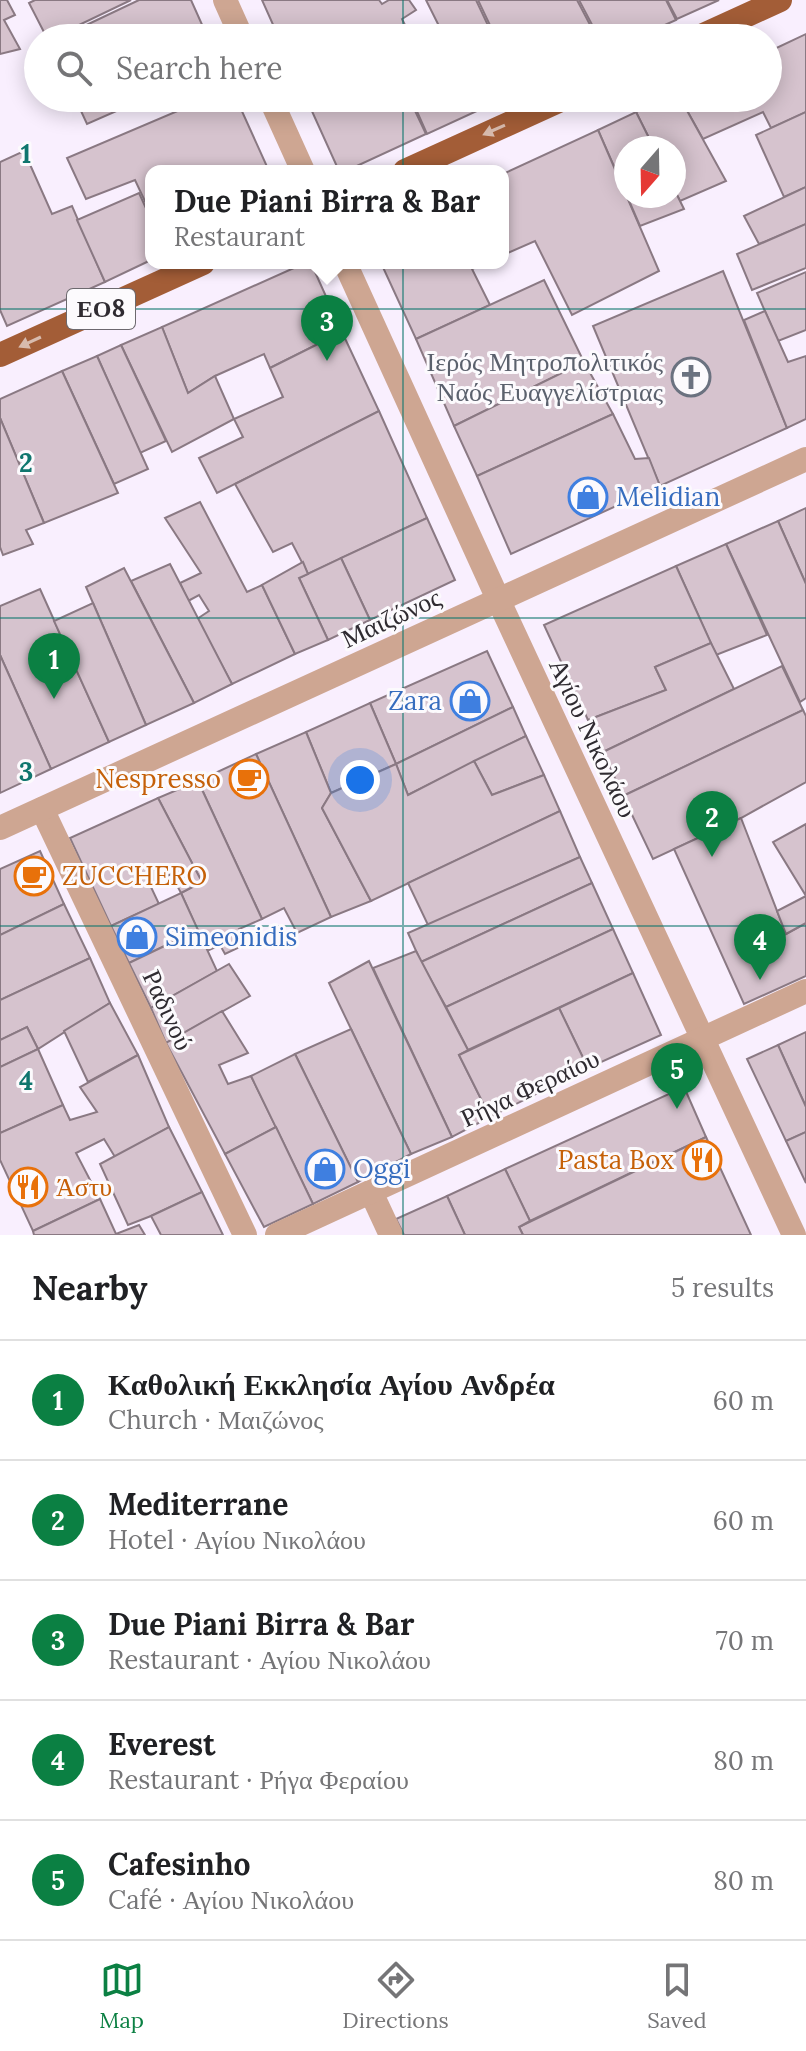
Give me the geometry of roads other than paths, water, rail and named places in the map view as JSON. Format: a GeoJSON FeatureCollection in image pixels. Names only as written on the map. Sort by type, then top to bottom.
{"type":"FeatureCollection","features":[{"type":"Feature","properties":{"kind":"main road"},"geometry":{"type":"LineString","coordinates":[[728,24],[780,0]]}},
{"type":"Feature","properties":{"kind":"main road"},"geometry":{"type":"LineString","coordinates":[[418,165],[534,112]]}},
{"type":"Feature","properties":{"kind":"main road","name":"ΕΟ8"},"geometry":{"type":"LineString","coordinates":[[0,355],[190,269]]}},
{"type":"Feature","properties":{"kind":"street"},"geometry":{"type":"LineString","coordinates":[[225,0],[236,24]]}},
{"type":"Feature","properties":{"kind":"street"},"geometry":{"type":"LineString","coordinates":[[276,112],[300,165]]}},
{"type":"Feature","properties":{"kind":"street","name":"Αγίου Νικολάου"},"geometry":{"type":"LineString","coordinates":[[348,269],[794,1235]]}},
{"type":"Feature","properties":{"kind":"street","name":"Μαιζώνος"},"geometry":{"type":"LineString","coordinates":[[0,828],[806,459]]}},
{"type":"Feature","properties":{"kind":"street","name":"Ραδινού"},"geometry":{"type":"LineString","coordinates":[[42,809],[245,1235]]}},
{"type":"Feature","properties":{"kind":"street","name":"Ρήγα Φεραίου"},"geometry":{"type":"LineString","coordinates":[[277,1235],[806,991]]}},
{"type":"Feature","properties":{"kind":"street"},"geometry":{"type":"LineString","coordinates":[[371,1192],[391,1235]]}},
{"type":"Feature","properties":{"kind":"place","name":"Due Piani Birra & Bar"},"geometry":{"type":"Point","coordinates":[327,361]}},
{"type":"Feature","properties":{"kind":"place","name":"Ιερός Μητροπολιτικός Ναός Ευαγγελίστριας"},"geometry":{"type":"Point","coordinates":[691,377]}},
{"type":"Feature","properties":{"kind":"place","name":"Melidian"},"geometry":{"type":"Point","coordinates":[588,497]}},
{"type":"Feature","properties":{"kind":"place","name":"Καθολική Εκκλησία Αγίου Ανδρέα"},"geometry":{"type":"Point","coordinates":[54,699]}},
{"type":"Feature","properties":{"kind":"place","name":"Zara"},"geometry":{"type":"Point","coordinates":[470,701]}},
{"type":"Feature","properties":{"kind":"place","name":"Nespresso"},"geometry":{"type":"Point","coordinates":[249,779]}},
{"type":"Feature","properties":{"kind":"place","name":"Mediterrane"},"geometry":{"type":"Point","coordinates":[712,857]}},
{"type":"Feature","properties":{"kind":"place","name":"ZUCCHERO"},"geometry":{"type":"Point","coordinates":[34,876]}},
{"type":"Feature","properties":{"kind":"place","name":"Simeonidis"},"geometry":{"type":"Point","coordinates":[137,937]}},
{"type":"Feature","properties":{"kind":"place","name":"Everest"},"geometry":{"type":"Point","coordinates":[760,980]}},
{"type":"Feature","properties":{"kind":"place","name":"Cafesinho"},"geometry":{"type":"Point","coordinates":[677,1109]}},
{"type":"Feature","properties":{"kind":"place","name":"Pasta Box"},"geometry":{"type":"Point","coordinates":[702,1160]}},
{"type":"Feature","properties":{"kind":"place","name":"Oggi"},"geometry":{"type":"Point","coordinates":[325,1169]}},
{"type":"Feature","properties":{"kind":"place","name":"Άστυ"},"geometry":{"type":"Point","coordinates":[28,1187]}}]}
